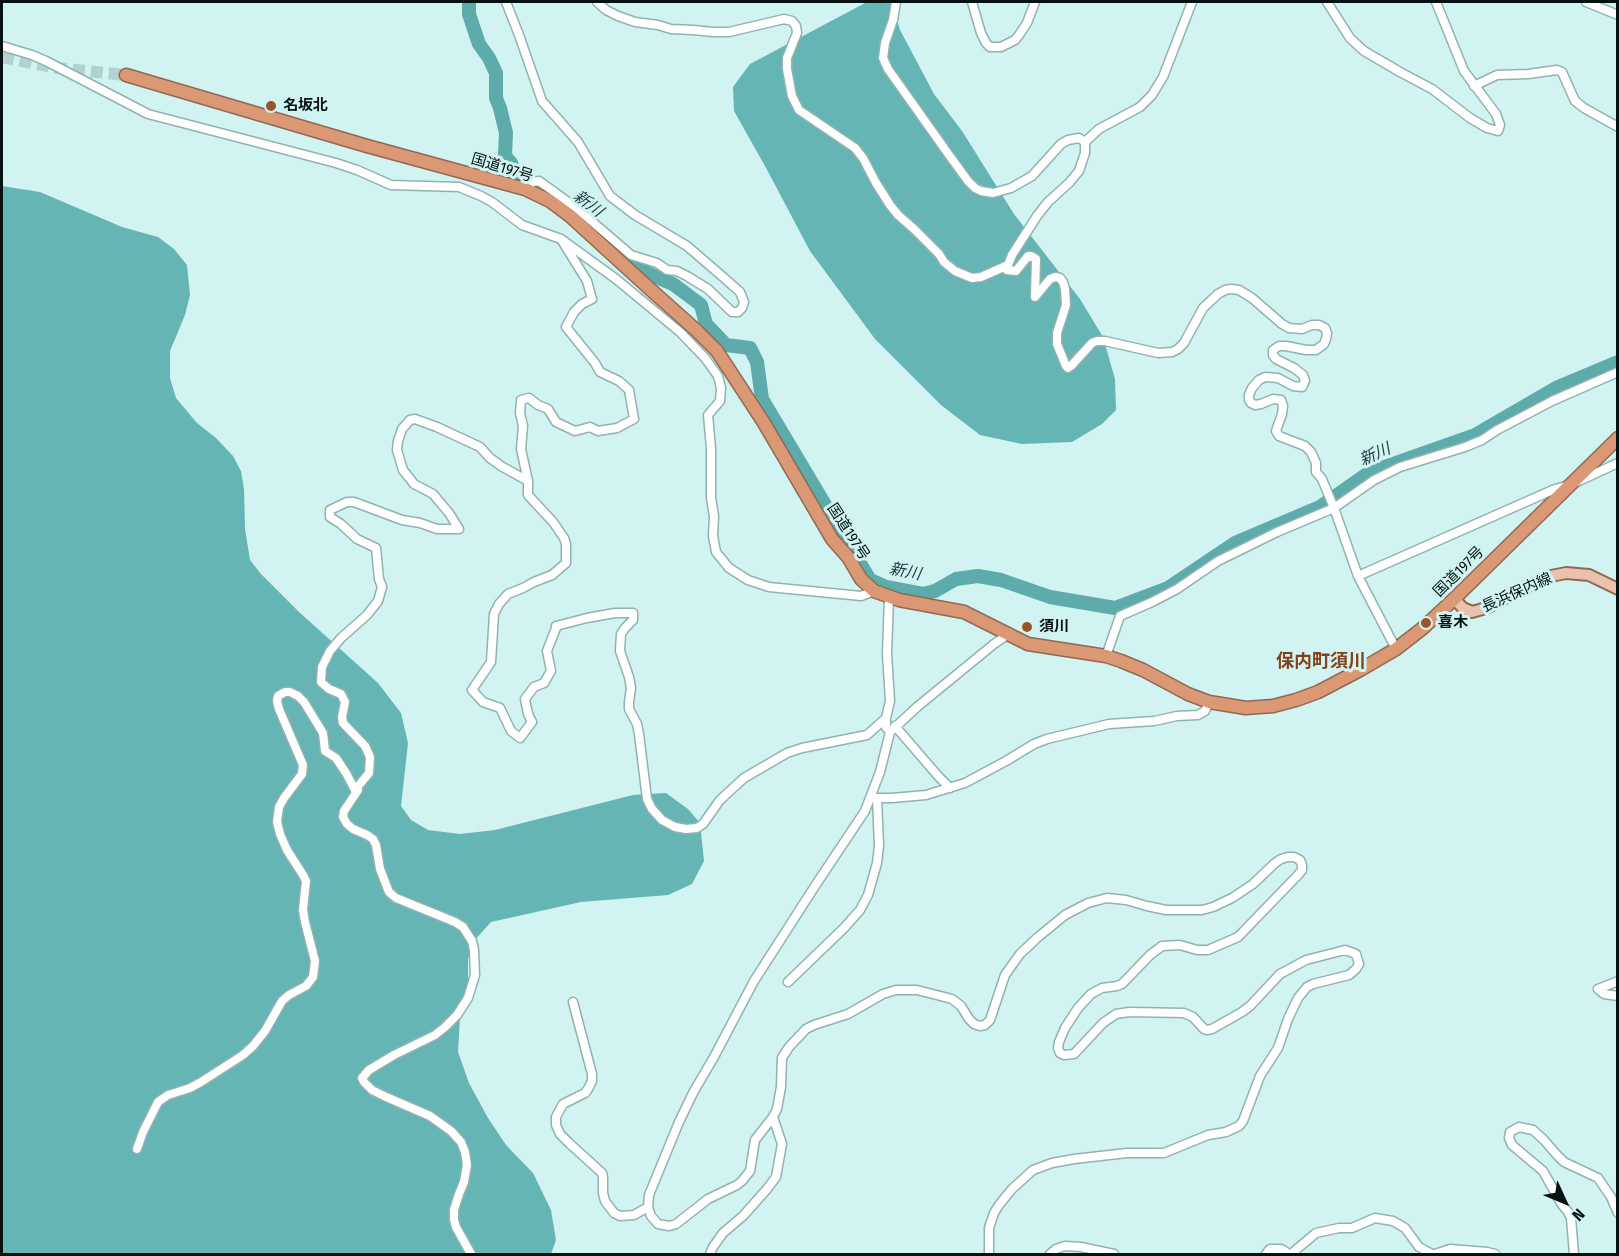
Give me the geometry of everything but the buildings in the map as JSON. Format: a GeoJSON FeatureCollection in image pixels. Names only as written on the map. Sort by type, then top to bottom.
{"type":"FeatureCollection","features":[{"type":"Feature","properties":{"kind":"highway","name":"国道197号"},"geometry":{"type":"LineString","coordinates":[[126,75],[525,189],[550,201],[628,260],[650,290],[717,351],[764,423],[832,539],[848,557],[861,579],[874,591],[889,597],[964,612],[1028,644],[1106,656],[1143,670],[1188,694],[1209,702],[1246,708],[1273,706],[1296,700],[1318,692],[1396,649],[1454,599],[1617,438]]}},
{"type":"Feature","properties":{"kind":"main road","name":"長浜保内線"},"geometry":{"type":"LineString","coordinates":[[1454,599],[1463,608],[1472,612],[1486,608],[1551,576],[1566,573],[1589,575],[1617,589]]}},
{"type":"Feature","properties":{"kind":"street"},"geometry":{"type":"LineString","coordinates":[[506,2],[542,101],[578,142],[610,196],[635,215],[687,246],[740,292],[744,302],[742,308],[738,312],[732,312],[708,289],[677,271],[667,270],[657,263],[628,260]]}},
{"type":"Feature","properties":{"kind":"street"},"geometry":{"type":"LineString","coordinates":[[597,2],[618,16],[671,29],[729,32],[784,19],[792,21],[797,33],[787,58],[792,96],[799,110],[855,148],[864,158],[890,205],[954,271],[972,278],[981,277],[1008,265]]}},
{"type":"Feature","properties":{"kind":"street"},"geometry":{"type":"LineString","coordinates":[[896,2],[883,58],[888,69],[975,188],[993,193],[1011,188],[1032,176],[1061,144],[1079,138],[1085,142]]}},
{"type":"Feature","properties":{"kind":"street"},"geometry":{"type":"LineString","coordinates":[[972,2],[986,43],[1000,47],[1015,40],[1019,35],[1027,23],[1035,2]]}},
{"type":"Feature","properties":{"kind":"street"},"geometry":{"type":"LineString","coordinates":[[1192,2],[1163,77],[1152,95],[1140,107],[1099,129],[1085,142],[1079,171],[1037,216],[1012,255],[1007,270],[1016,271],[1028,256],[1036,259],[1035,297],[1050,279],[1060,278],[1063,282],[1066,305],[1057,333],[1057,344],[1068,368],[1092,343],[1097,341],[1158,353],[1172,352],[1184,343],[1203,308],[1218,294],[1231,289],[1239,290],[1252,298],[1289,328],[1302,329],[1312,325],[1325,328],[1327,333],[1324,344],[1316,350],[1286,346],[1279,346],[1273,350],[1276,359],[1303,375],[1305,381],[1302,387],[1293,386],[1278,378],[1265,377],[1259,380],[1249,395],[1251,404],[1256,405],[1273,399],[1281,400],[1282,414],[1276,431],[1279,436],[1288,441],[1297,442],[1311,452],[1316,462],[1316,472],[1322,478],[1358,576],[1396,649]]}},
{"type":"Feature","properties":{"kind":"street"},"geometry":{"type":"LineString","coordinates":[[1327,2],[1350,38],[1364,51],[1432,89],[1478,123],[1498,131],[1500,125],[1496,114],[1464,71],[1436,2]]}},
{"type":"Feature","properties":{"kind":"street"},"geometry":{"type":"LineString","coordinates":[[1586,2],[1617,15]]}},
{"type":"Feature","properties":{"kind":"street"},"geometry":{"type":"LineString","coordinates":[[2,46],[46,61],[148,114],[357,170],[391,185],[459,188],[492,202],[522,225],[561,239],[616,279],[680,332],[705,358],[718,376],[721,388],[720,401],[708,415],[711,448],[711,498],[714,516],[713,536],[716,552],[729,568],[748,580],[769,587],[861,596],[874,591]]}},
{"type":"Feature","properties":{"kind":"street"},"geometry":{"type":"LineString","coordinates":[[1474,86],[1497,75],[1557,70],[1562,72],[1575,101],[1617,127]]}},
{"type":"Feature","properties":{"kind":"street"},"geometry":{"type":"LineString","coordinates":[[561,239],[587,281],[592,299],[582,304],[574,312],[566,327],[600,372],[619,381],[628,390],[634,419],[617,428],[598,431],[590,427],[575,431],[556,422],[548,409],[529,398],[520,400],[523,426],[521,449],[528,481],[528,495],[553,522],[564,538],[567,563],[552,575],[508,594],[499,604],[494,614],[491,662],[472,690],[483,702],[500,708],[511,731],[520,738],[532,722],[525,699],[534,687],[544,683],[551,671],[547,651],[556,626],[587,618],[633,613],[633,620],[621,634],[620,651],[629,677],[631,688],[629,710],[637,724],[647,799],[662,820],[675,827],[686,829],[697,828],[703,824],[720,800],[744,778],[787,753],[867,735],[886,718]]}},
{"type":"Feature","properties":{"kind":"street"},"geometry":{"type":"LineString","coordinates":[[1106,656],[1120,616],[1177,589],[1218,561],[1276,532],[1334,508],[1374,480],[1400,467],[1482,440],[1552,401],[1617,372]]}},
{"type":"Feature","properties":{"kind":"street"},"geometry":{"type":"LineString","coordinates":[[355,790],[369,773],[370,757],[364,746],[343,723],[345,702],[341,694],[321,682],[322,667],[330,651],[341,638],[367,615],[378,601],[382,588],[376,548],[357,539],[330,517],[330,510],[346,502],[354,502],[402,520],[436,529],[459,529],[433,494],[414,484],[403,470],[399,459],[398,441],[402,429],[410,420],[415,419],[480,447],[501,466],[528,481]]}},
{"type":"Feature","properties":{"kind":"street"},"geometry":{"type":"LineString","coordinates":[[1358,576],[1617,463]]}},
{"type":"Feature","properties":{"kind":"street"},"geometry":{"type":"LineString","coordinates":[[889,597],[887,654],[890,701],[886,727],[892,729],[950,788]]}},
{"type":"Feature","properties":{"kind":"street"},"geometry":{"type":"LineString","coordinates":[[788,982],[844,928],[860,910],[868,895],[878,863],[879,846],[874,798],[892,729],[1010,633]]}},
{"type":"Feature","properties":{"kind":"street"},"geometry":{"type":"LineString","coordinates":[[137,1149],[151,1113],[158,1102],[168,1095],[201,1082],[243,1055],[254,1046],[265,1031],[282,1001],[289,994],[306,986],[313,977],[315,961],[303,910],[306,881],[287,850],[277,822],[279,807],[302,774],[303,765],[277,701],[278,696],[290,692],[304,702],[322,733],[325,751],[336,758],[355,790],[358,790],[344,811],[343,818],[353,829],[373,839],[380,869],[389,892],[404,902],[455,922],[462,927],[472,941],[475,975],[473,986],[457,1015],[435,1035],[394,1055],[369,1070],[362,1078],[372,1090],[430,1116],[451,1131],[461,1142],[467,1165],[464,1182],[454,1210],[454,1220],[471,1254]]}},
{"type":"Feature","properties":{"kind":"street"},"geometry":{"type":"LineString","coordinates":[[874,798],[926,795],[965,783],[1047,739],[1109,724],[1198,715],[1205,711],[1209,702]]}},
{"type":"Feature","properties":{"kind":"street"},"geometry":{"type":"LineString","coordinates":[[874,798],[832,858],[754,981],[694,1091],[649,1195],[648,1208],[658,1224],[669,1226],[681,1222],[708,1199],[742,1181],[750,1170],[755,1140],[773,1117],[779,1101],[782,1058],[806,1029],[848,1014],[890,991],[917,990],[952,999],[961,1006],[974,1024],[985,1025],[990,1020],[1005,975],[1013,963],[1037,938],[1065,915],[1088,903],[1107,898],[1166,909],[1202,910],[1232,898],[1253,884],[1281,859],[1294,857],[1300,860],[1302,865],[1302,870],[1298,875],[1242,934],[1208,950],[1168,945],[1156,950],[1122,984],[1102,988],[1091,994],[1072,1016],[1059,1042],[1058,1048],[1064,1055],[1074,1053],[1110,1017],[1116,1014],[1128,1012],[1184,1013],[1193,1017],[1204,1029],[1212,1029],[1242,1012],[1286,970],[1306,960],[1345,950],[1356,954],[1359,964],[1353,972],[1307,987],[1298,998],[1278,1048],[1260,1076],[1243,1121],[1233,1130],[1208,1135],[1164,1153],[1127,1153],[1084,1158],[1052,1163],[1033,1170],[1012,1189],[994,1213],[989,1228],[989,1254]]}},
{"type":"Feature","properties":{"kind":"street"},"geometry":{"type":"LineString","coordinates":[[1617,981],[1598,988],[1604,994],[1617,996]]}},
{"type":"Feature","properties":{"kind":"street"},"geometry":{"type":"LineString","coordinates":[[573,1002],[592,1081],[585,1093],[563,1104],[556,1117],[556,1125],[560,1134],[602,1173],[605,1201],[614,1213],[620,1216],[634,1215],[648,1208]]}},
{"type":"Feature","properties":{"kind":"street"},"geometry":{"type":"LineString","coordinates":[[710,1254],[723,1233],[743,1216],[776,1177],[782,1144],[773,1117]]}},
{"type":"Feature","properties":{"kind":"street"},"geometry":{"type":"LineString","coordinates":[[1574,1254],[1571,1218],[1568,1212],[1543,1171],[1512,1144],[1509,1138],[1510,1132],[1519,1127],[1533,1130],[1564,1162],[1598,1178],[1607,1190],[1617,1213]]}},
{"type":"Feature","properties":{"kind":"street"},"geometry":{"type":"LineString","coordinates":[[1266,1254],[1270,1249],[1281,1249],[1290,1254],[1316,1233],[1352,1228],[1375,1218],[1393,1221],[1405,1228],[1419,1247],[1433,1254],[1450,1249],[1495,1254]]}},
{"type":"Feature","properties":{"kind":"street"},"geometry":{"type":"LineString","coordinates":[[1050,1254],[1065,1246],[1114,1254]]}},
{"type":"Feature","properties":{"kind":"shaded area"},"geometry":{"type":"Polygon","coordinates":[[[867,2],[892,2],[900,30],[934,94],[962,131],[1014,214],[1080,299],[1103,337],[1115,379],[1116,410],[1102,424],[1072,442],[1022,444],[980,435],[941,405],[875,339],[810,251],[734,111],[733,87],[750,64],[867,2]]]}},
{"type":"Feature","properties":{"kind":"shaded area"},"geometry":{"type":"Polygon","coordinates":[[[2,186],[40,192],[122,227],[158,237],[174,249],[187,265],[190,295],[185,315],[170,351],[170,378],[176,398],[197,423],[233,456],[241,471],[245,529],[250,560],[299,612],[378,683],[401,713],[408,743],[401,806],[411,820],[428,830],[460,834],[495,830],[633,795],[666,793],[688,809],[700,823],[704,861],[692,884],[668,895],[581,902],[491,922],[474,941],[468,959],[468,992],[460,1017],[458,1052],[469,1083],[488,1118],[506,1145],[533,1173],[551,1210],[556,1240],[551,1254],[2,1254],[2,186]]]}},
{"type":"Feature","properties":{"kind":"waterway","name":"新川"},"geometry":{"type":"LineString","coordinates":[[469,2],[469,14],[479,44],[496,73],[496,98],[506,133],[505,156],[511,163],[515,175],[558,201]]}},
{"type":"Feature","properties":{"kind":"waterway","name":"新川"},"geometry":{"type":"LineString","coordinates":[[573,212],[647,273],[673,284],[701,305],[706,324],[726,345],[750,348],[757,362],[762,399],[870,580],[886,587],[923,594],[935,591],[956,579],[978,576],[1001,580],[1050,597],[1115,608],[1168,588],[1235,543],[1320,507],[1370,472],[1475,435],[1556,388],[1618,362]]}},
{"type":"Feature","properties":{"kind":"tunnel"},"geometry":{"type":"LineString","coordinates":[[2,57],[57,68],[126,75]]}},
{"type":"Feature","properties":{"kind":"place","name":"名坂北"},"geometry":{"type":"Point","coordinates":[271,106]}},
{"type":"Feature","properties":{"kind":"place","name":"喜木"},"geometry":{"type":"Point","coordinates":[1426,623]}},
{"type":"Feature","properties":{"kind":"place","name":"須川"},"geometry":{"type":"Point","coordinates":[1027,627]}},
{"type":"Feature","properties":{"kind":"district","name":"保内町須川"},"geometry":{"type":"Point","coordinates":[1321,662]}}]}
